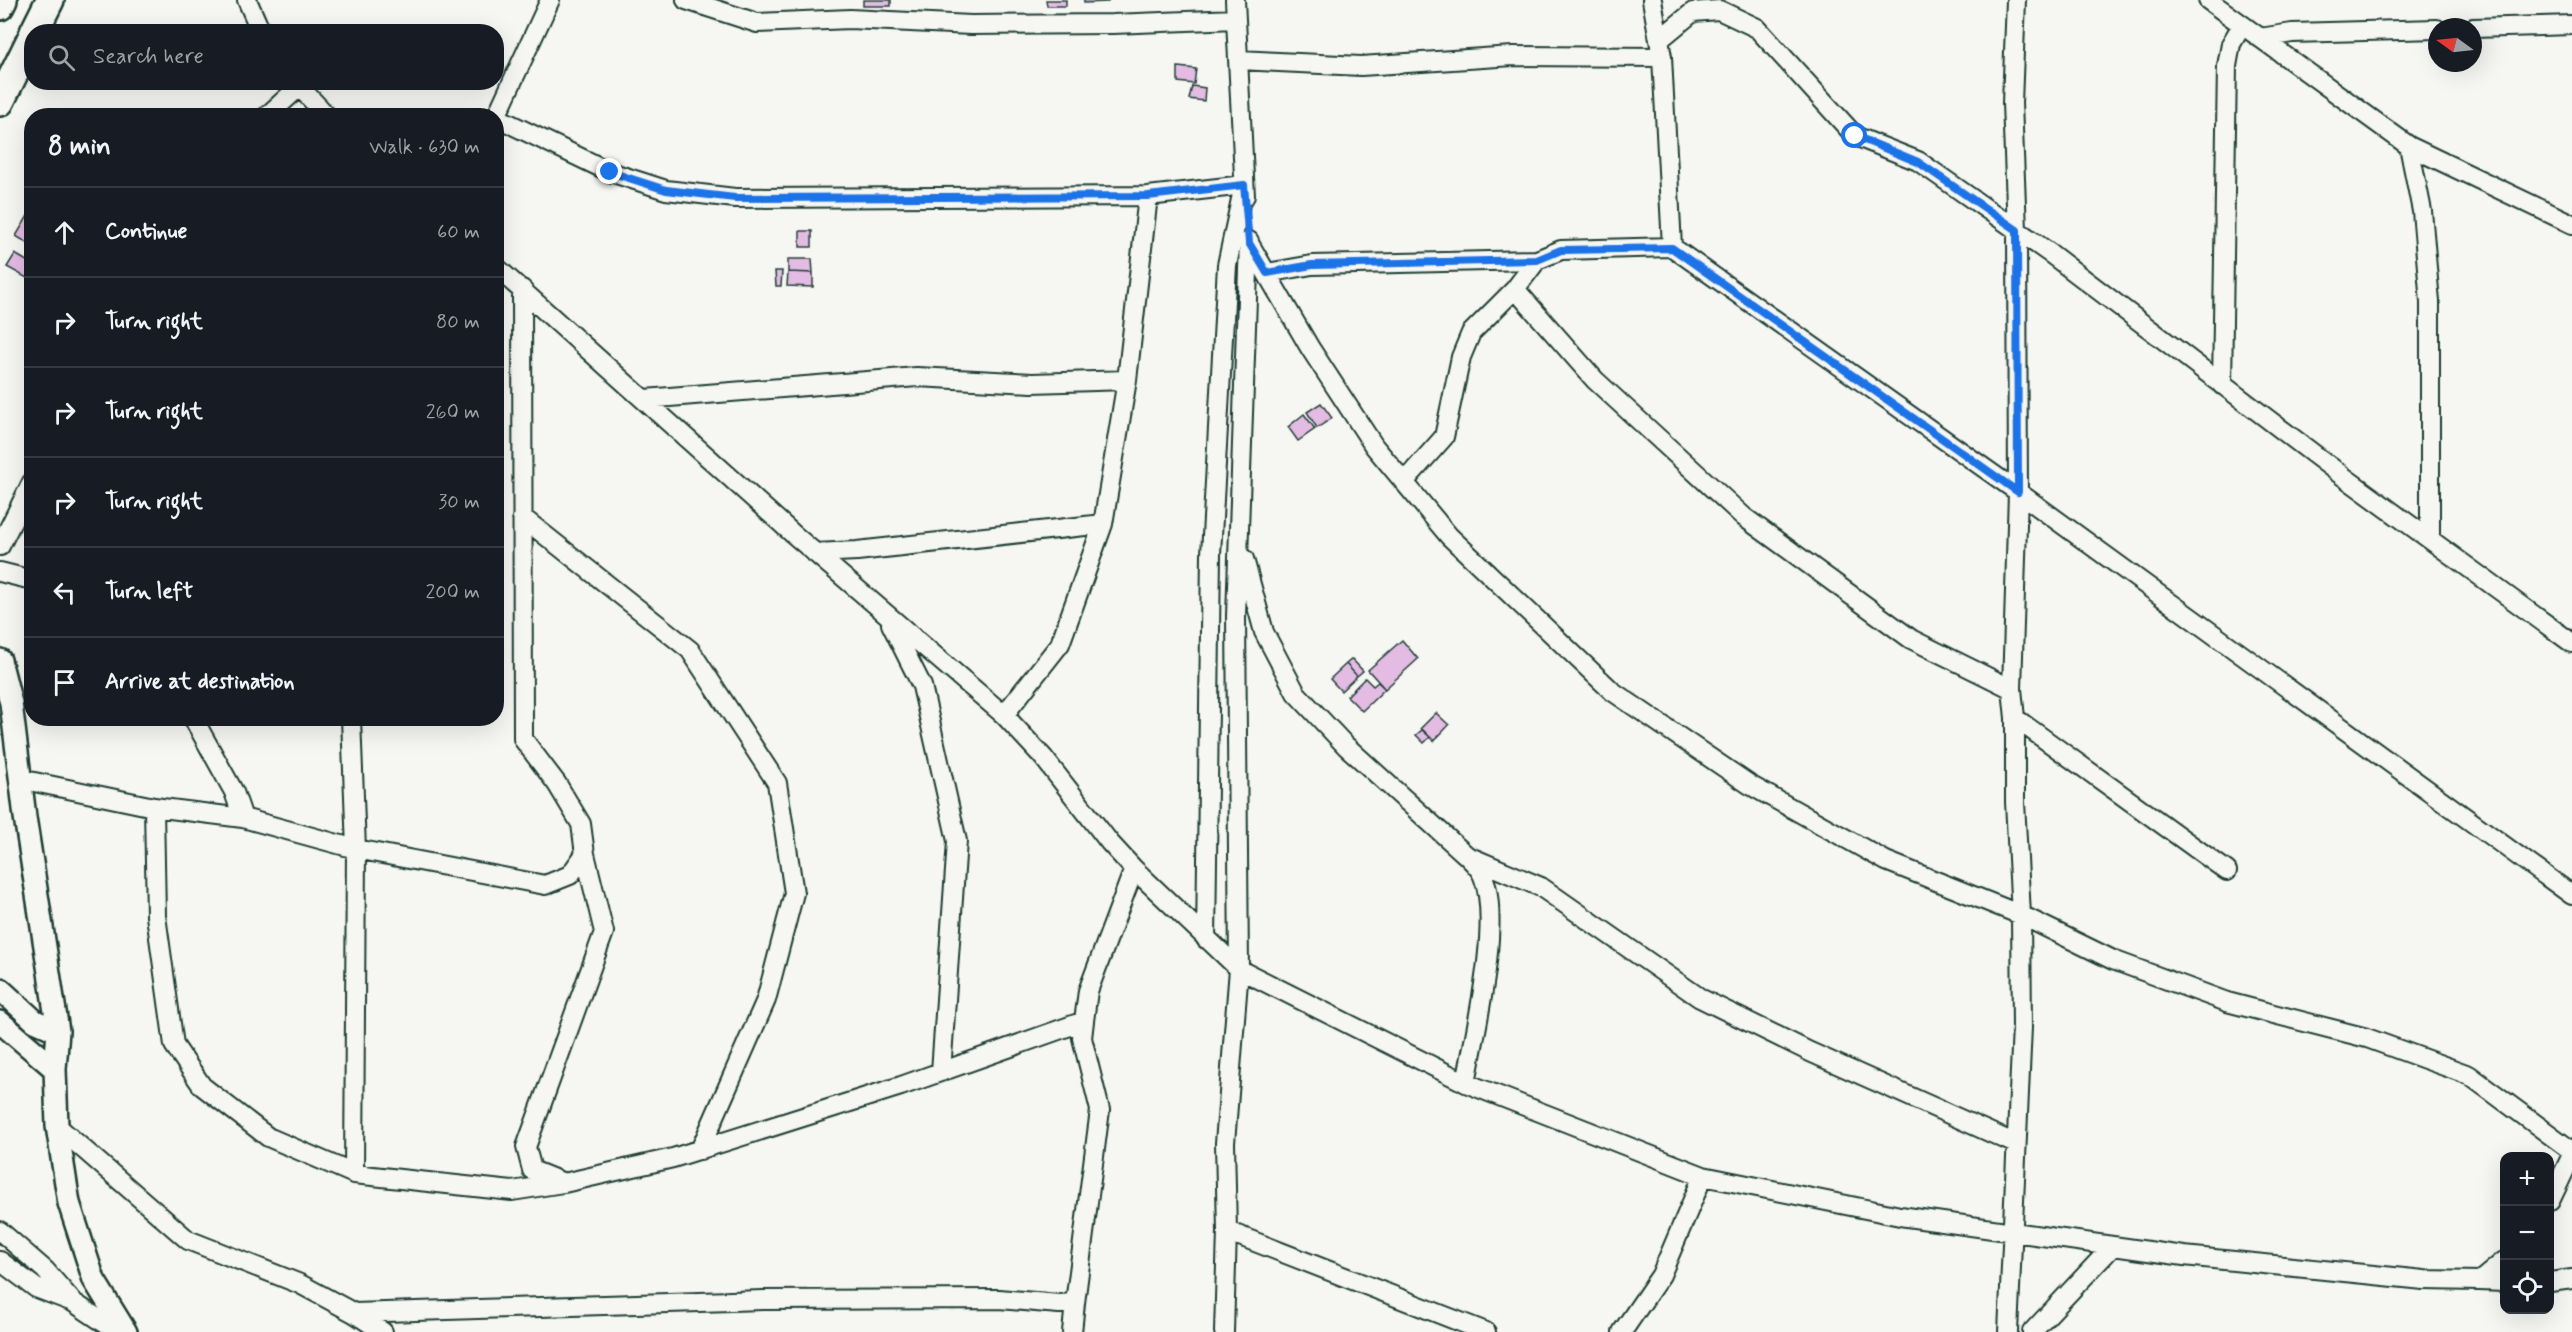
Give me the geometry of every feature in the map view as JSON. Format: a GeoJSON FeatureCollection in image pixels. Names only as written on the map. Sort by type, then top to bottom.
{"type":"FeatureCollection","features":[{"type":"Feature","properties":{"kind":"main road"},"geometry":{"type":"LineString","coordinates":[[0,6],[3,0]]}},
{"type":"Feature","properties":{"kind":"main road"},"geometry":{"type":"LineString","coordinates":[[38,24],[50,0]]}},
{"type":"Feature","properties":{"kind":"main road"},"geometry":{"type":"LineString","coordinates":[[0,102],[24,53]]}},
{"type":"Feature","properties":{"kind":"street"},"geometry":{"type":"LineString","coordinates":[[247,0],[258,24]]}},
{"type":"Feature","properties":{"kind":"street"},"geometry":{"type":"LineString","coordinates":[[500,108],[550,0]]}},
{"type":"Feature","properties":{"kind":"street"},"geometry":{"type":"LineString","coordinates":[[686,0],[757,23],[850,20],[971,25],[1113,24],[1236,18]]}},
{"type":"Feature","properties":{"kind":"street"},"geometry":{"type":"LineString","coordinates":[[1224,1332],[1227,1231],[1225,1143],[1239,969],[1236,814],[1238,535],[1249,243],[1235,0]]}},
{"type":"Feature","properties":{"kind":"street"},"geometry":{"type":"LineString","coordinates":[[1652,0],[1660,48],[1672,248]]}},
{"type":"Feature","properties":{"kind":"street"},"geometry":{"type":"LineString","coordinates":[[2008,1332],[2022,1028],[2021,915],[2015,802],[2015,718],[2012,689],[2018,492],[2017,230],[2012,103],[2016,0]]}},
{"type":"Feature","properties":{"kind":"street"},"geometry":{"type":"LineString","coordinates":[[2208,0],[2409,146],[2572,224]]}},
{"type":"Feature","properties":{"kind":"street"},"geometry":{"type":"LineString","coordinates":[[1239,60],[1361,66],[1660,48],[1693,12],[1719,10],[1757,28],[1855,136],[1918,162],[2017,230],[2222,385],[2572,643]]}},
{"type":"Feature","properties":{"kind":"street"},"geometry":{"type":"LineString","coordinates":[[2222,385],[2227,66],[2231,44],[2242,25]]}},
{"type":"Feature","properties":{"kind":"street"},"geometry":{"type":"LineString","coordinates":[[2482,28],[2572,25]]}},
{"type":"Feature","properties":{"kind":"street"},"geometry":{"type":"LineString","coordinates":[[2260,38],[2292,33],[2428,28]]}},
{"type":"Feature","properties":{"kind":"street"},"geometry":{"type":"LineString","coordinates":[[275,108],[292,90]]}},
{"type":"Feature","properties":{"kind":"street"},"geometry":{"type":"LineString","coordinates":[[302,90],[319,108]]}},
{"type":"Feature","properties":{"kind":"street"},"geometry":{"type":"LineString","coordinates":[[504,121],[610,172],[666,190],[735,198],[1148,196],[1244,185]]}},
{"type":"Feature","properties":{"kind":"street"},"geometry":{"type":"LineString","coordinates":[[2409,146],[2422,211],[2430,302],[2430,538]]}},
{"type":"Feature","properties":{"kind":"street"},"geometry":{"type":"LineString","coordinates":[[1206,939],[1212,554],[1227,265],[1244,185]]}},
{"type":"Feature","properties":{"kind":"street"},"geometry":{"type":"LineString","coordinates":[[1004,714],[1060,644],[1103,524],[1127,380],[1148,196]]}},
{"type":"Feature","properties":{"kind":"street"},"geometry":{"type":"LineString","coordinates":[[1249,243],[1310,348],[1374,446],[1449,536],[1612,691],[1750,785],[1886,861],[2021,915],[2113,960],[2227,1002],[2367,1038],[2469,1075],[2572,1153],[2554,1192]]}},
{"type":"Feature","properties":{"kind":"street"},"geometry":{"type":"LineString","coordinates":[[1267,273],[1312,265],[1537,260],[1561,250],[1672,248],[2018,492],[2572,895]]}},
{"type":"Feature","properties":{"kind":"street"},"geometry":{"type":"LineString","coordinates":[[1404,482],[1444,437],[1461,357],[1471,333],[1515,289],[1537,260]]}},
{"type":"Feature","properties":{"kind":"street"},"geometry":{"type":"LineString","coordinates":[[504,274],[814,553],[1004,714],[1043,757],[1110,843],[1134,869],[1239,969],[1466,1083],[1703,1176],[1900,1216],[2113,1246],[2269,1266],[2340,1270],[2424,1280],[2500,1282]]}},
{"type":"Feature","properties":{"kind":"street"},"geometry":{"type":"LineString","coordinates":[[522,289],[523,739],[557,784],[581,824],[585,854],[604,932],[526,1147],[532,1170],[564,1183]]}},
{"type":"Feature","properties":{"kind":"street"},"geometry":{"type":"LineString","coordinates":[[1515,289],[1595,380],[1744,517],[1911,639],[2012,689]]}},
{"type":"Feature","properties":{"kind":"street"},"geometry":{"type":"LineString","coordinates":[[645,399],[917,377],[1032,383],[1127,380]]}},
{"type":"Feature","properties":{"kind":"street"},"geometry":{"type":"LineString","coordinates":[[0,546],[24,498]]}},
{"type":"Feature","properties":{"kind":"street"},"geometry":{"type":"LineString","coordinates":[[522,517],[690,650],[777,783],[794,893],[766,1000],[700,1150]]}},
{"type":"Feature","properties":{"kind":"street"},"geometry":{"type":"LineString","coordinates":[[814,553],[858,551],[1103,524]]}},
{"type":"Feature","properties":{"kind":"street"},"geometry":{"type":"LineString","coordinates":[[1238,535],[1264,632],[1296,693],[1346,746],[1466,855],[1483,874],[1488,892],[1487,960],[1466,1083]]}},
{"type":"Feature","properties":{"kind":"street"},"geometry":{"type":"LineString","coordinates":[[0,572],[24,578]]}},
{"type":"Feature","properties":{"kind":"street"},"geometry":{"type":"LineString","coordinates":[[887,616],[922,686],[957,841],[941,1072]]}},
{"type":"Feature","properties":{"kind":"street"},"geometry":{"type":"LineString","coordinates":[[0,660],[11,703],[20,779],[58,1031],[55,1070],[57,1126],[69,1203],[94,1280],[126,1332]]}},
{"type":"Feature","properties":{"kind":"street"},"geometry":{"type":"LineString","coordinates":[[2015,718],[2227,871]]}},
{"type":"Feature","properties":{"kind":"street"},"geometry":{"type":"LineString","coordinates":[[197,726],[234,792],[243,818]]}},
{"type":"Feature","properties":{"kind":"street"},"geometry":{"type":"LineString","coordinates":[[351,726],[356,849],[354,1174]]}},
{"type":"Feature","properties":{"kind":"street"},"geometry":{"type":"LineString","coordinates":[[20,779],[154,807],[243,818],[356,849],[544,885],[570,876],[585,854]]}},
{"type":"Feature","properties":{"kind":"street"},"geometry":{"type":"LineString","coordinates":[[154,807],[156,916],[174,1045],[202,1086],[268,1137],[354,1174],[512,1191],[564,1183],[700,1150],[941,1072],[1084,1022]]}},
{"type":"Feature","properties":{"kind":"street"},"geometry":{"type":"LineString","coordinates":[[1466,855],[1541,888],[1700,998],[1810,1052],[2016,1144]]}},
{"type":"Feature","properties":{"kind":"street"},"geometry":{"type":"LineString","coordinates":[[1072,1332],[1100,1110],[1082,1038],[1088,992],[1134,869]]}},
{"type":"Feature","properties":{"kind":"street"},"geometry":{"type":"LineString","coordinates":[[0,989],[35,1021],[58,1031]]}},
{"type":"Feature","properties":{"kind":"street"},"geometry":{"type":"LineString","coordinates":[[0,1022],[55,1070]]}},
{"type":"Feature","properties":{"kind":"street"},"geometry":{"type":"LineString","coordinates":[[57,1126],[188,1240],[300,1284],[354,1313],[383,1332]]}},
{"type":"Feature","properties":{"kind":"street"},"geometry":{"type":"LineString","coordinates":[[1622,1332],[1661,1275],[1703,1176]]}},
{"type":"Feature","properties":{"kind":"street"},"geometry":{"type":"LineString","coordinates":[[0,1231],[45,1270],[73,1302]]}},
{"type":"Feature","properties":{"kind":"street"},"geometry":{"type":"LineString","coordinates":[[1227,1231],[1486,1332]]}},
{"type":"Feature","properties":{"kind":"street"},"geometry":{"type":"LineString","coordinates":[[2032,1332],[2113,1246]]}},
{"type":"Feature","properties":{"kind":"street"},"geometry":{"type":"LineString","coordinates":[[0,1261],[36,1288],[73,1302],[118,1332]]}},
{"type":"Feature","properties":{"kind":"street"},"geometry":{"type":"LineString","coordinates":[[2480,1281],[2500,1265]]}},
{"type":"Feature","properties":{"kind":"street"},"geometry":{"type":"LineString","coordinates":[[2554,1281],[2572,1279]]}},
{"type":"Feature","properties":{"kind":"street"},"geometry":{"type":"LineString","coordinates":[[354,1313],[764,1300],[999,1299],[1059,1304],[1075,1303]]}},
{"type":"Feature","properties":{"kind":"building"},"geometry":{"type":"Polygon","coordinates":[[[863,0],[891,0],[891,6],[863,6],[863,0]]]}},
{"type":"Feature","properties":{"kind":"building"},"geometry":{"type":"Polygon","coordinates":[[[1046,0],[1066,0],[1066,6],[1047,6],[1046,0]]]}},
{"type":"Feature","properties":{"kind":"building"},"geometry":{"type":"Polygon","coordinates":[[[1084,0],[1108,0],[1108,2],[1084,3],[1084,0]]]}},
{"type":"Feature","properties":{"kind":"building"},"geometry":{"type":"Polygon","coordinates":[[[1178,67],[1196,69],[1194,84],[1178,82],[1178,67]]]}},
{"type":"Feature","properties":{"kind":"building"},"geometry":{"type":"Polygon","coordinates":[[[1192,86],[1205,88],[1204,101],[1189,99],[1192,86]]]}},
{"type":"Feature","properties":{"kind":"building"},"geometry":{"type":"Polygon","coordinates":[[[24,222],[24,241],[16,236],[24,222]]]}},
{"type":"Feature","properties":{"kind":"building"},"geometry":{"type":"Polygon","coordinates":[[[800,231],[812,231],[812,247],[800,247],[800,231]]]}},
{"type":"Feature","properties":{"kind":"building"},"geometry":{"type":"Polygon","coordinates":[[[15,254],[24,259],[24,276],[7,267],[15,254]]]}},
{"type":"Feature","properties":{"kind":"building"},"geometry":{"type":"Polygon","coordinates":[[[788,259],[812,259],[813,273],[788,272],[788,259]]]}},
{"type":"Feature","properties":{"kind":"building"},"geometry":{"type":"Polygon","coordinates":[[[775,271],[782,271],[781,286],[776,286],[775,271]]]}},
{"type":"Feature","properties":{"kind":"building"},"geometry":{"type":"Polygon","coordinates":[[[788,272],[813,273],[813,287],[787,286],[788,272]]]}},
{"type":"Feature","properties":{"kind":"building"},"geometry":{"type":"Polygon","coordinates":[[[1321,403],[1332,418],[1317,428],[1307,412],[1321,403]]]}},
{"type":"Feature","properties":{"kind":"building"},"geometry":{"type":"Polygon","coordinates":[[[1304,414],[1315,429],[1298,441],[1288,427],[1304,414]]]}},
{"type":"Feature","properties":{"kind":"building"},"geometry":{"type":"Polygon","coordinates":[[[1402,640],[1418,659],[1385,689],[1368,670],[1402,640]]]}},
{"type":"Feature","properties":{"kind":"building"},"geometry":{"type":"Polygon","coordinates":[[[1352,659],[1363,671],[1357,676],[1346,664],[1352,659]]]}},
{"type":"Feature","properties":{"kind":"building"},"geometry":{"type":"Polygon","coordinates":[[[1346,664],[1357,676],[1341,691],[1330,679],[1346,664]]]}},
{"type":"Feature","properties":{"kind":"building"},"geometry":{"type":"Polygon","coordinates":[[[1365,678],[1373,686],[1378,682],[1385,689],[1362,711],[1347,696],[1365,678]]]}},
{"type":"Feature","properties":{"kind":"building"},"geometry":{"type":"Polygon","coordinates":[[[1436,713],[1449,725],[1434,741],[1421,728],[1436,713]]]}},
{"type":"Feature","properties":{"kind":"building"},"geometry":{"type":"Polygon","coordinates":[[[1422,730],[1430,737],[1424,743],[1416,735],[1422,730]]]}},
{"type":"Feature","properties":{"kind":"route"},"geometry":{"type":"LineString","coordinates":[[610,172],[666,190],[735,198],[1148,196],[1244,185],[1249,243],[1267,273],[1312,265],[1537,260],[1561,250],[1672,248],[2018,492],[2017,230],[1918,162],[1855,136]]}}]}
